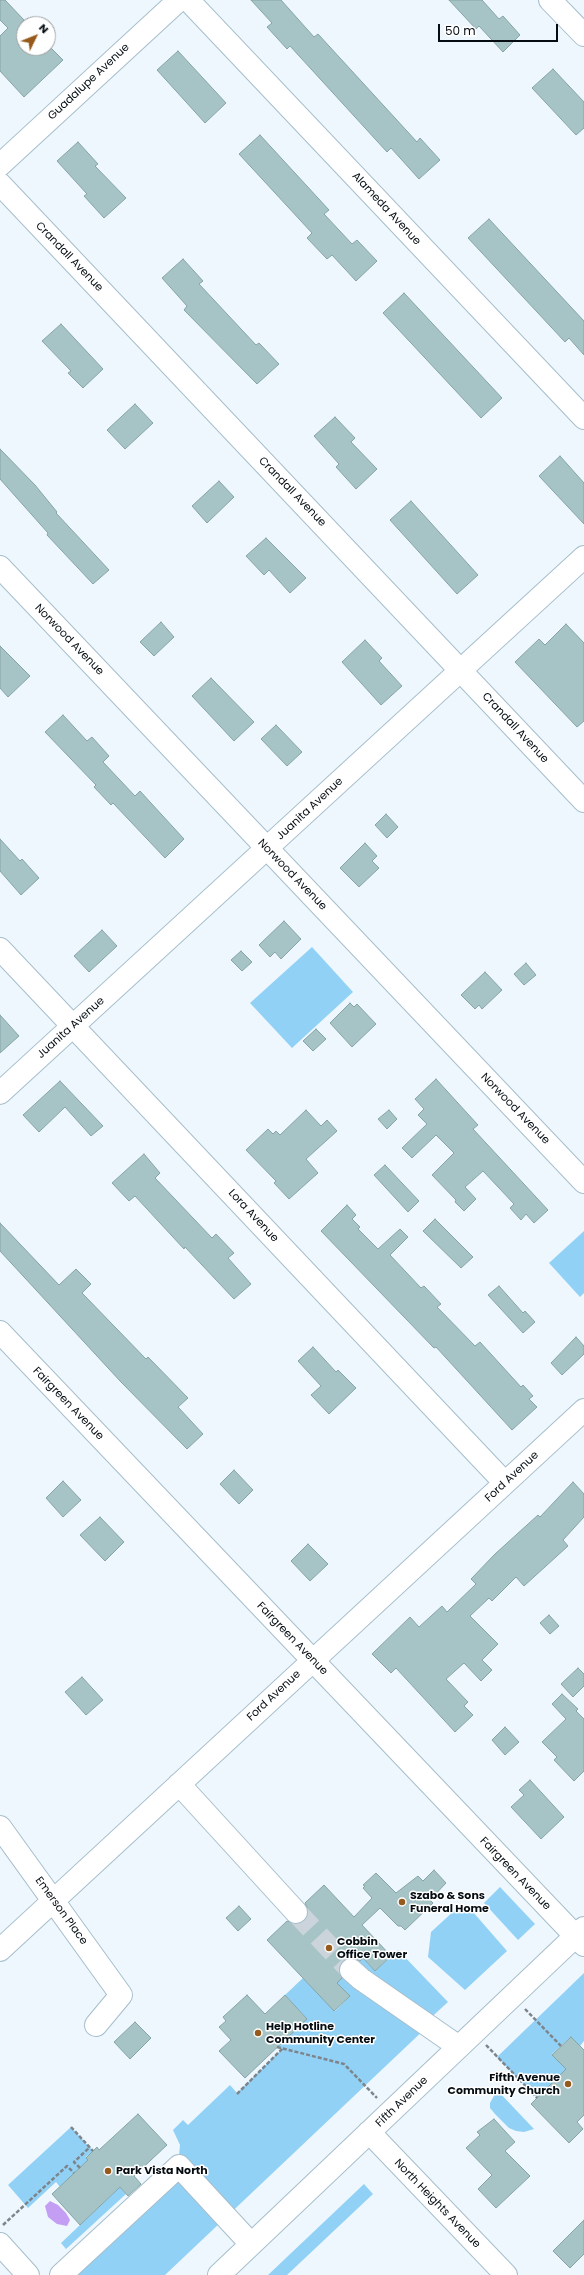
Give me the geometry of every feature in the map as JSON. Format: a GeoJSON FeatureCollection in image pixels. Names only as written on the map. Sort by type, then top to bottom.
{"type":"FeatureCollection","features":[{"type":"Feature","properties":{"kind":"street","name":"Guadalupe Avenue"},"geometry":{"type":"LineString","coordinates":[[0,165],[179,0]]}},
{"type":"Feature","properties":{"kind":"street","name":"Alameda Avenue"},"geometry":{"type":"LineString","coordinates":[[188,0],[584,418]]}},
{"type":"Feature","properties":{"kind":"street"},"geometry":{"type":"LineString","coordinates":[[550,0],[584,35]]}},
{"type":"Feature","properties":{"kind":"street","name":"Crandall Avenue"},"geometry":{"type":"LineString","coordinates":[[0,184],[584,801]]}},
{"type":"Feature","properties":{"kind":"street","name":"Juanita Avenue"},"geometry":{"type":"LineString","coordinates":[[0,1093],[584,557]]}},
{"type":"Feature","properties":{"kind":"street","name":"Norwood Avenue"},"geometry":{"type":"LineString","coordinates":[[0,567],[584,1182]]}},
{"type":"Feature","properties":{"kind":"street","name":"Lora Avenue"},"geometry":{"type":"LineString","coordinates":[[0,949],[505,1483]]}},
{"type":"Feature","properties":{"kind":"street","name":"Fairgreen Avenue"},"geometry":{"type":"LineString","coordinates":[[0,1332],[313,1661],[581,1936]]}},
{"type":"Feature","properties":{"kind":"street","name":"Ford Avenue"},"geometry":{"type":"LineString","coordinates":[[0,1950],[584,1410]]}},
{"type":"Feature","properties":{"kind":"street"},"geometry":{"type":"LineString","coordinates":[[179,1784],[296,1912]]}},
{"type":"Feature","properties":{"kind":"street","name":"Emerson Place"},"geometry":{"type":"LineString","coordinates":[[0,1827],[122,1995],[96,2025]]}},
{"type":"Feature","properties":{"kind":"street","name":"Fifth Avenue"},"geometry":{"type":"LineString","coordinates":[[219,2275],[466,2040],[581,1936]]}},
{"type":"Feature","properties":{"kind":"street"},"geometry":{"type":"LineString","coordinates":[[351,1970],[361,1979],[466,2040]]}},
{"type":"Feature","properties":{"kind":"street","name":"North Heights Avenue"},"geometry":{"type":"LineString","coordinates":[[369,2132],[506,2275]]}},
{"type":"Feature","properties":{"kind":"street"},"geometry":{"type":"LineString","coordinates":[[61,2275],[178,2166],[251,2244]]}},
{"type":"Feature","properties":{"kind":"street"},"geometry":{"type":"LineString","coordinates":[[0,2244],[28,2275]]}},
{"type":"Feature","properties":{"kind":"path"},"geometry":{"type":"LineString","coordinates":[[513,1996],[561,2046]]}},
{"type":"Feature","properties":{"kind":"path"},"geometry":{"type":"LineString","coordinates":[[466,2040],[537,2098]]}},
{"type":"Feature","properties":{"kind":"path"},"geometry":{"type":"LineString","coordinates":[[277,2047],[344,2064],[390,2112]]}},
{"type":"Feature","properties":{"kind":"path"},"geometry":{"type":"LineString","coordinates":[[237,2094],[283,2049]]}},
{"type":"Feature","properties":{"kind":"path"},"geometry":{"type":"LineString","coordinates":[[72,2127],[93,2151]]}},
{"type":"Feature","properties":{"kind":"path"},"geometry":{"type":"LineString","coordinates":[[80,2168],[74,2162],[90,2147]]}},
{"type":"Feature","properties":{"kind":"path"},"geometry":{"type":"LineString","coordinates":[[0,2228],[67,2166],[74,2174]]}},
{"type":"Feature","properties":{"kind":"shaded area"},"geometry":{"type":"Polygon","coordinates":[[[312,947],[353,992],[292,1048],[250,1003],[312,947]]]}},
{"type":"Feature","properties":{"kind":"shaded area"},"geometry":{"type":"Polygon","coordinates":[[[584,1231],[584,1293],[580,1297],[549,1263],[584,1231]]]}},
{"type":"Feature","properties":{"kind":"shaded area"},"geometry":{"type":"Polygon","coordinates":[[[500,1887],[535,1924],[518,1940],[484,1903],[500,1887]]]}},
{"type":"Feature","properties":{"kind":"shaded area"},"geometry":{"type":"Polygon","coordinates":[[[461,1908],[473,1912],[507,1951],[465,1990],[428,1957],[431,1932],[455,1910],[461,1908]]]}},
{"type":"Feature","properties":{"kind":"shaded area"},"geometry":{"type":"Polygon","coordinates":[[[398,1950],[448,2002],[425,2023],[428,2026],[165,2275],[61,2275],[178,2166],[180,2145],[173,2130],[183,2120],[188,2125],[230,2085],[237,2093],[282,2049],[277,2047],[307,2019],[285,1995],[303,1978],[335,2011],[350,1996],[337,1983],[363,1958],[375,1971],[398,1950]]]}},
{"type":"Feature","properties":{"kind":"shaded area"},"geometry":{"type":"Polygon","coordinates":[[[584,1973],[584,2041],[580,2046],[571,2037],[552,2054],[566,2069],[537,2098],[497,2057],[584,1973]]]}},
{"type":"Feature","properties":{"kind":"shaded area"},"geometry":{"type":"Polygon","coordinates":[[[497,2090],[534,2129],[524,2132],[516,2131],[509,2128],[495,2114],[490,2108],[490,2103],[497,2090]]]}},
{"type":"Feature","properties":{"kind":"shaded area"},"geometry":{"type":"Polygon","coordinates":[[[71,2127],[93,2151],[86,2157],[88,2160],[60,2187],[56,2182],[28,2208],[8,2185],[71,2127]]]}},
{"type":"Feature","properties":{"kind":"shaded area"},"geometry":{"type":"Polygon","coordinates":[[[364,2184],[373,2194],[287,2275],[268,2275],[364,2184]]]}},
{"type":"Feature","properties":{"kind":"shaded area"},"geometry":{"type":"Polygon","coordinates":[[[120,2187],[126,2194],[66,2249],[61,2243],[120,2187]]]}},
{"type":"Feature","properties":{"kind":"shaded area"},"geometry":{"type":"Polygon","coordinates":[[[50,2201],[58,2205],[66,2213],[70,2220],[67,2226],[57,2224],[48,2217],[45,2206],[50,2201]]]}},
{"type":"Feature","properties":{"kind":"building"},"geometry":{"type":"Polygon","coordinates":[[[0,0],[5,0],[20,16],[16,16],[16,56],[56,56],[56,53],[63,60],[24,97],[0,71],[0,36],[8,28],[0,20],[0,0]]]}},
{"type":"Feature","properties":{"kind":"building"},"geometry":{"type":"Polygon","coordinates":[[[251,0],[281,0],[314,37],[318,34],[417,142],[420,138],[440,160],[419,179],[391,148],[387,152],[290,46],[287,49],[267,27],[272,23],[251,0]]]}},
{"type":"Feature","properties":{"kind":"building"},"geometry":{"type":"Polygon","coordinates":[[[449,0],[482,0],[499,19],[503,16],[520,35],[503,52],[479,26],[476,29],[449,0]]]}},
{"type":"Feature","properties":{"kind":"building"},"geometry":{"type":"Polygon","coordinates":[[[178,51],[226,103],[205,123],[157,70],[178,51]]]}},
{"type":"Feature","properties":{"kind":"building"},"geometry":{"type":"Polygon","coordinates":[[[553,69],[584,102],[584,128],[576,135],[532,88],[553,69]]]}},
{"type":"Feature","properties":{"kind":"building"},"geometry":{"type":"Polygon","coordinates":[[[260,135],[329,210],[324,214],[352,244],[357,240],[377,261],[356,281],[332,255],[327,259],[307,238],[312,233],[239,154],[260,135]]]}},
{"type":"Feature","properties":{"kind":"building"},"geometry":{"type":"Polygon","coordinates":[[[78,142],[98,164],[95,166],[126,198],[104,218],[84,196],[87,194],[57,161],[78,142]]]}},
{"type":"Feature","properties":{"kind":"building"},"geometry":{"type":"Polygon","coordinates":[[[489,219],[584,321],[584,355],[569,338],[565,342],[468,238],[489,219]]]}},
{"type":"Feature","properties":{"kind":"building"},"geometry":{"type":"Polygon","coordinates":[[[183,259],[203,281],[199,284],[256,345],[259,343],[279,364],[257,384],[184,310],[187,306],[162,278],[183,259]]]}},
{"type":"Feature","properties":{"kind":"building"},"geometry":{"type":"Polygon","coordinates":[[[404,293],[502,398],[481,418],[383,313],[404,293]]]}},
{"type":"Feature","properties":{"kind":"building"},"geometry":{"type":"Polygon","coordinates":[[[61,324],[103,369],[83,388],[68,373],[71,371],[42,341],[61,324]]]}},
{"type":"Feature","properties":{"kind":"building"},"geometry":{"type":"Polygon","coordinates":[[[135,404],[153,423],[125,449],[107,430],[135,404]]]}},
{"type":"Feature","properties":{"kind":"building"},"geometry":{"type":"Polygon","coordinates":[[[335,417],[355,438],[351,442],[377,469],[356,489],[336,467],[339,464],[314,436],[335,417]]]}},
{"type":"Feature","properties":{"kind":"building"},"geometry":{"type":"Polygon","coordinates":[[[0,449],[35,485],[57,512],[56,513],[109,570],[93,584],[47,535],[48,533],[0,479],[0,449]]]}},
{"type":"Feature","properties":{"kind":"building"},"geometry":{"type":"Polygon","coordinates":[[[560,456],[584,483],[584,524],[539,476],[560,456]]]}},
{"type":"Feature","properties":{"kind":"building"},"geometry":{"type":"Polygon","coordinates":[[[219,481],[234,497],[207,523],[192,506],[219,481]]]}},
{"type":"Feature","properties":{"kind":"building"},"geometry":{"type":"Polygon","coordinates":[[[411,501],[478,575],[457,594],[390,520],[411,501]]]}},
{"type":"Feature","properties":{"kind":"building"},"geometry":{"type":"Polygon","coordinates":[[[266,538],[306,578],[290,593],[269,570],[264,575],[246,556],[266,538]]]}},
{"type":"Feature","properties":{"kind":"building"},"geometry":{"type":"Polygon","coordinates":[[[161,622],[174,637],[154,656],[140,642],[161,622]]]}},
{"type":"Feature","properties":{"kind":"building"},"geometry":{"type":"Polygon","coordinates":[[[566,624],[584,643],[584,721],[577,727],[515,662],[539,639],[545,645],[566,624]]]}},
{"type":"Feature","properties":{"kind":"building"},"geometry":{"type":"Polygon","coordinates":[[[365,640],[382,658],[379,661],[402,686],[381,705],[342,662],[365,640]]]}},
{"type":"Feature","properties":{"kind":"building"},"geometry":{"type":"Polygon","coordinates":[[[0,646],[30,676],[8,697],[0,688],[0,646]]]}},
{"type":"Feature","properties":{"kind":"building"},"geometry":{"type":"Polygon","coordinates":[[[211,678],[254,722],[234,741],[192,696],[211,678]]]}},
{"type":"Feature","properties":{"kind":"building"},"geometry":{"type":"Polygon","coordinates":[[[63,715],[87,741],[92,737],[109,756],[103,762],[135,796],[140,791],[184,839],[165,858],[113,803],[111,805],[94,787],[96,785],[45,732],[63,715]]]}},
{"type":"Feature","properties":{"kind":"building"},"geometry":{"type":"Polygon","coordinates":[[[276,725],[302,752],[287,766],[261,739],[276,725]]]}},
{"type":"Feature","properties":{"kind":"building"},"geometry":{"type":"Polygon","coordinates":[[[386,814],[398,827],[387,838],[375,825],[386,814]]]}},
{"type":"Feature","properties":{"kind":"building"},"geometry":{"type":"Polygon","coordinates":[[[0,839],[20,861],[22,859],[39,878],[21,895],[0,871],[0,839]]]}},
{"type":"Feature","properties":{"kind":"building"},"geometry":{"type":"Polygon","coordinates":[[[365,843],[377,856],[372,861],[379,868],[359,887],[340,868],[365,843]]]}},
{"type":"Feature","properties":{"kind":"building"},"geometry":{"type":"Polygon","coordinates":[[[284,921],[301,939],[281,959],[275,952],[270,957],[259,945],[284,921]]]}},
{"type":"Feature","properties":{"kind":"building"},"geometry":{"type":"Polygon","coordinates":[[[102,930],[117,946],[89,972],[74,956],[102,930]]]}},
{"type":"Feature","properties":{"kind":"building"},"geometry":{"type":"Polygon","coordinates":[[[241,951],[252,962],[242,971],[231,960],[241,951]]]}},
{"type":"Feature","properties":{"kind":"building"},"geometry":{"type":"Polygon","coordinates":[[[526,963],[536,975],[524,985],[514,974],[526,963]]]}},
{"type":"Feature","properties":{"kind":"building"},"geometry":{"type":"Polygon","coordinates":[[[485,972],[502,990],[482,1009],[479,1005],[475,1009],[461,995],[485,972]]]}},
{"type":"Feature","properties":{"kind":"building"},"geometry":{"type":"Polygon","coordinates":[[[350,1003],[354,1007],[357,1004],[376,1024],[352,1047],[330,1023],[350,1003]]]}},
{"type":"Feature","properties":{"kind":"building"},"geometry":{"type":"Polygon","coordinates":[[[0,1015],[19,1036],[0,1053],[0,1015]]]}},
{"type":"Feature","properties":{"kind":"building"},"geometry":{"type":"Polygon","coordinates":[[[316,1029],[326,1039],[313,1051],[303,1041],[316,1029]]]}},
{"type":"Feature","properties":{"kind":"building"},"geometry":{"type":"Polygon","coordinates":[[[436,1079],[478,1125],[473,1129],[548,1210],[534,1223],[526,1214],[521,1220],[510,1208],[514,1204],[483,1171],[465,1187],[476,1199],[464,1211],[455,1202],[456,1200],[432,1175],[454,1153],[436,1135],[412,1158],[402,1148],[427,1124],[418,1115],[424,1109],[415,1099],[436,1079]]]}},
{"type":"Feature","properties":{"kind":"building"},"geometry":{"type":"Polygon","coordinates":[[[60,1081],[103,1126],[91,1136],[65,1107],[39,1132],[23,1115],[60,1081]]]}},
{"type":"Feature","properties":{"kind":"building"},"geometry":{"type":"Polygon","coordinates":[[[306,1110],[321,1126],[327,1120],[337,1131],[306,1159],[318,1173],[289,1199],[274,1183],[276,1181],[246,1150],[268,1129],[273,1134],[276,1131],[280,1135],[306,1110]]]}},
{"type":"Feature","properties":{"kind":"building"},"geometry":{"type":"Polygon","coordinates":[[[389,1110],[397,1119],[387,1129],[378,1119],[389,1110]]]}},
{"type":"Feature","properties":{"kind":"building"},"geometry":{"type":"Polygon","coordinates":[[[144,1154],[160,1173],[155,1178],[212,1238],[216,1234],[234,1253],[228,1258],[251,1284],[234,1299],[185,1247],[184,1249],[135,1196],[129,1201],[112,1183],[144,1154]]]}},
{"type":"Feature","properties":{"kind":"building"},"geometry":{"type":"Polygon","coordinates":[[[385,1165],[419,1201],[408,1212],[374,1175],[385,1165]]]}},
{"type":"Feature","properties":{"kind":"building"},"geometry":{"type":"Polygon","coordinates":[[[347,1205],[356,1215],[352,1219],[360,1227],[358,1229],[378,1249],[400,1229],[408,1237],[390,1255],[421,1288],[424,1286],[441,1304],[437,1307],[475,1346],[480,1342],[521,1387],[523,1385],[533,1396],[529,1399],[537,1407],[512,1430],[436,1347],[434,1348],[321,1231],[347,1205]]]}},
{"type":"Feature","properties":{"kind":"building"},"geometry":{"type":"Polygon","coordinates":[[[435,1219],[473,1257],[461,1268],[423,1231],[435,1219]]]}},
{"type":"Feature","properties":{"kind":"building"},"geometry":{"type":"Polygon","coordinates":[[[0,1223],[59,1285],[76,1269],[91,1284],[82,1293],[146,1359],[148,1357],[188,1398],[178,1407],[203,1434],[187,1449],[121,1382],[0,1251],[0,1223]]]}},
{"type":"Feature","properties":{"kind":"building"},"geometry":{"type":"Polygon","coordinates":[[[499,1286],[523,1313],[525,1311],[535,1322],[523,1333],[488,1295],[499,1286]]]}},
{"type":"Feature","properties":{"kind":"building"},"geometry":{"type":"Polygon","coordinates":[[[576,1337],[584,1346],[584,1354],[562,1375],[551,1363],[576,1337]]]}},
{"type":"Feature","properties":{"kind":"building"},"geometry":{"type":"Polygon","coordinates":[[[313,1347],[336,1372],[338,1370],[356,1388],[329,1414],[311,1395],[321,1386],[298,1361],[313,1347]]]}},
{"type":"Feature","properties":{"kind":"building"},"geometry":{"type":"Polygon","coordinates":[[[234,1470],[253,1490],[239,1504],[220,1484],[234,1470]]]}},
{"type":"Feature","properties":{"kind":"building"},"geometry":{"type":"Polygon","coordinates":[[[63,1481],[81,1500],[63,1517],[46,1498],[63,1481]]]}},
{"type":"Feature","properties":{"kind":"building"},"geometry":{"type":"Polygon","coordinates":[[[573,1482],[584,1494],[584,1517],[563,1540],[568,1546],[524,1586],[516,1577],[492,1601],[489,1598],[470,1616],[498,1644],[482,1660],[492,1670],[481,1681],[464,1663],[446,1679],[468,1702],[464,1706],[473,1715],[455,1732],[396,1668],[391,1673],[372,1654],[410,1617],[419,1627],[442,1606],[447,1612],[476,1584],[471,1579],[495,1554],[538,1515],[540,1517],[573,1482]]]}},
{"type":"Feature","properties":{"kind":"building"},"geometry":{"type":"Polygon","coordinates":[[[100,1517],[124,1542],[105,1561],[80,1535],[100,1517]]]}},
{"type":"Feature","properties":{"kind":"building"},"geometry":{"type":"Polygon","coordinates":[[[308,1544],[328,1564],[310,1581],[291,1561],[308,1544]]]}},
{"type":"Feature","properties":{"kind":"building"},"geometry":{"type":"Polygon","coordinates":[[[549,1615],[559,1626],[550,1634],[540,1623],[549,1615]]]}},
{"type":"Feature","properties":{"kind":"building"},"geometry":{"type":"Polygon","coordinates":[[[578,1668],[584,1674],[584,1686],[573,1697],[561,1684],[578,1668]]]}},
{"type":"Feature","properties":{"kind":"building"},"geometry":{"type":"Polygon","coordinates":[[[82,1677],[103,1700],[86,1715],[65,1692],[82,1677]]]}},
{"type":"Feature","properties":{"kind":"building"},"geometry":{"type":"Polygon","coordinates":[[[562,1694],[578,1709],[576,1711],[584,1719],[584,1771],[574,1781],[554,1760],[557,1757],[542,1742],[566,1719],[552,1704],[562,1694]]]}},
{"type":"Feature","properties":{"kind":"building"},"geometry":{"type":"Polygon","coordinates":[[[505,1727],[519,1742],[505,1755],[492,1740],[505,1727]]]}},
{"type":"Feature","properties":{"kind":"building"},"geometry":{"type":"Polygon","coordinates":[[[530,1780],[564,1817],[541,1839],[511,1807],[524,1795],[519,1790],[530,1780]]]}},
{"type":"Feature","properties":{"kind":"building","name":"Cobbin Office Tower"},"geometry":{"type":"Polygon","coordinates":[[[434,1870],[446,1883],[430,1900],[433,1903],[405,1930],[401,1926],[398,1926],[380,1908],[362,1925],[391,1956],[375,1971],[363,1958],[360,1961],[354,1958],[348,1958],[342,1961],[339,1968],[342,1978],[337,1983],[350,1996],[334,2011],[267,1940],[287,1921],[298,1924],[305,1921],[308,1910],[305,1903],[324,1885],[354,1917],[372,1898],[363,1888],[365,1886],[363,1885],[376,1873],[396,1893],[418,1876],[423,1881],[434,1870]]]}},
{"type":"Feature","properties":{"kind":"building"},"geometry":{"type":"Polygon","coordinates":[[[239,1906],[251,1919],[238,1931],[226,1918],[239,1906]]]}},
{"type":"Feature","properties":{"kind":"building","name":"Help Hotline Community Center"},"geometry":{"type":"Polygon","coordinates":[[[247,1995],[265,2014],[285,1995],[307,2019],[245,2078],[219,2051],[231,2040],[219,2027],[226,2021],[223,2017],[247,1995]]]}},
{"type":"Feature","properties":{"kind":"building"},"geometry":{"type":"Polygon","coordinates":[[[135,2022],[151,2038],[130,2059],[114,2042],[135,2022]]]}},
{"type":"Feature","properties":{"kind":"building","name":"Fifth Avenue Community Church"},"geometry":{"type":"Polygon","coordinates":[[[571,2037],[584,2050],[584,2115],[577,2122],[583,2129],[569,2143],[531,2104],[566,2069],[552,2055],[571,2037]]]}},
{"type":"Feature","properties":{"kind":"building","name":"Park Vista North"},"geometry":{"type":"Polygon","coordinates":[[[138,2114],[167,2145],[134,2176],[141,2184],[128,2196],[120,2187],[80,2225],[52,2194],[88,2160],[86,2158],[97,2147],[99,2150],[138,2114]]]}},
{"type":"Feature","properties":{"kind":"building"},"geometry":{"type":"Polygon","coordinates":[[[494,2119],[515,2142],[505,2151],[530,2176],[496,2208],[478,2189],[492,2175],[466,2148],[480,2135],[477,2132],[494,2119]]]}},
{"type":"Feature","properties":{"kind":"building"},"geometry":{"type":"Polygon","coordinates":[[[584,2220],[584,2254],[570,2268],[553,2251],[584,2220]]]}},
{"type":"Feature","properties":{"kind":"tunnel"},"geometry":{"type":"LineString","coordinates":[[296,1912],[351,1970]]}},
{"type":"Feature","properties":{"kind":"place","name":"Szabo & Sons Funeral Home"},"geometry":{"type":"Point","coordinates":[402,1902]}},
{"type":"Feature","properties":{"kind":"place","name":"Cobbin Office Tower"},"geometry":{"type":"Point","coordinates":[329,1948]}},
{"type":"Feature","properties":{"kind":"place","name":"Help Hotline Community Center"},"geometry":{"type":"Point","coordinates":[258,2033]}},
{"type":"Feature","properties":{"kind":"place","name":"Fifth Avenue Community Church"},"geometry":{"type":"Point","coordinates":[568,2084]}},
{"type":"Feature","properties":{"kind":"place","name":"Park Vista North"},"geometry":{"type":"Point","coordinates":[108,2171]}}]}
